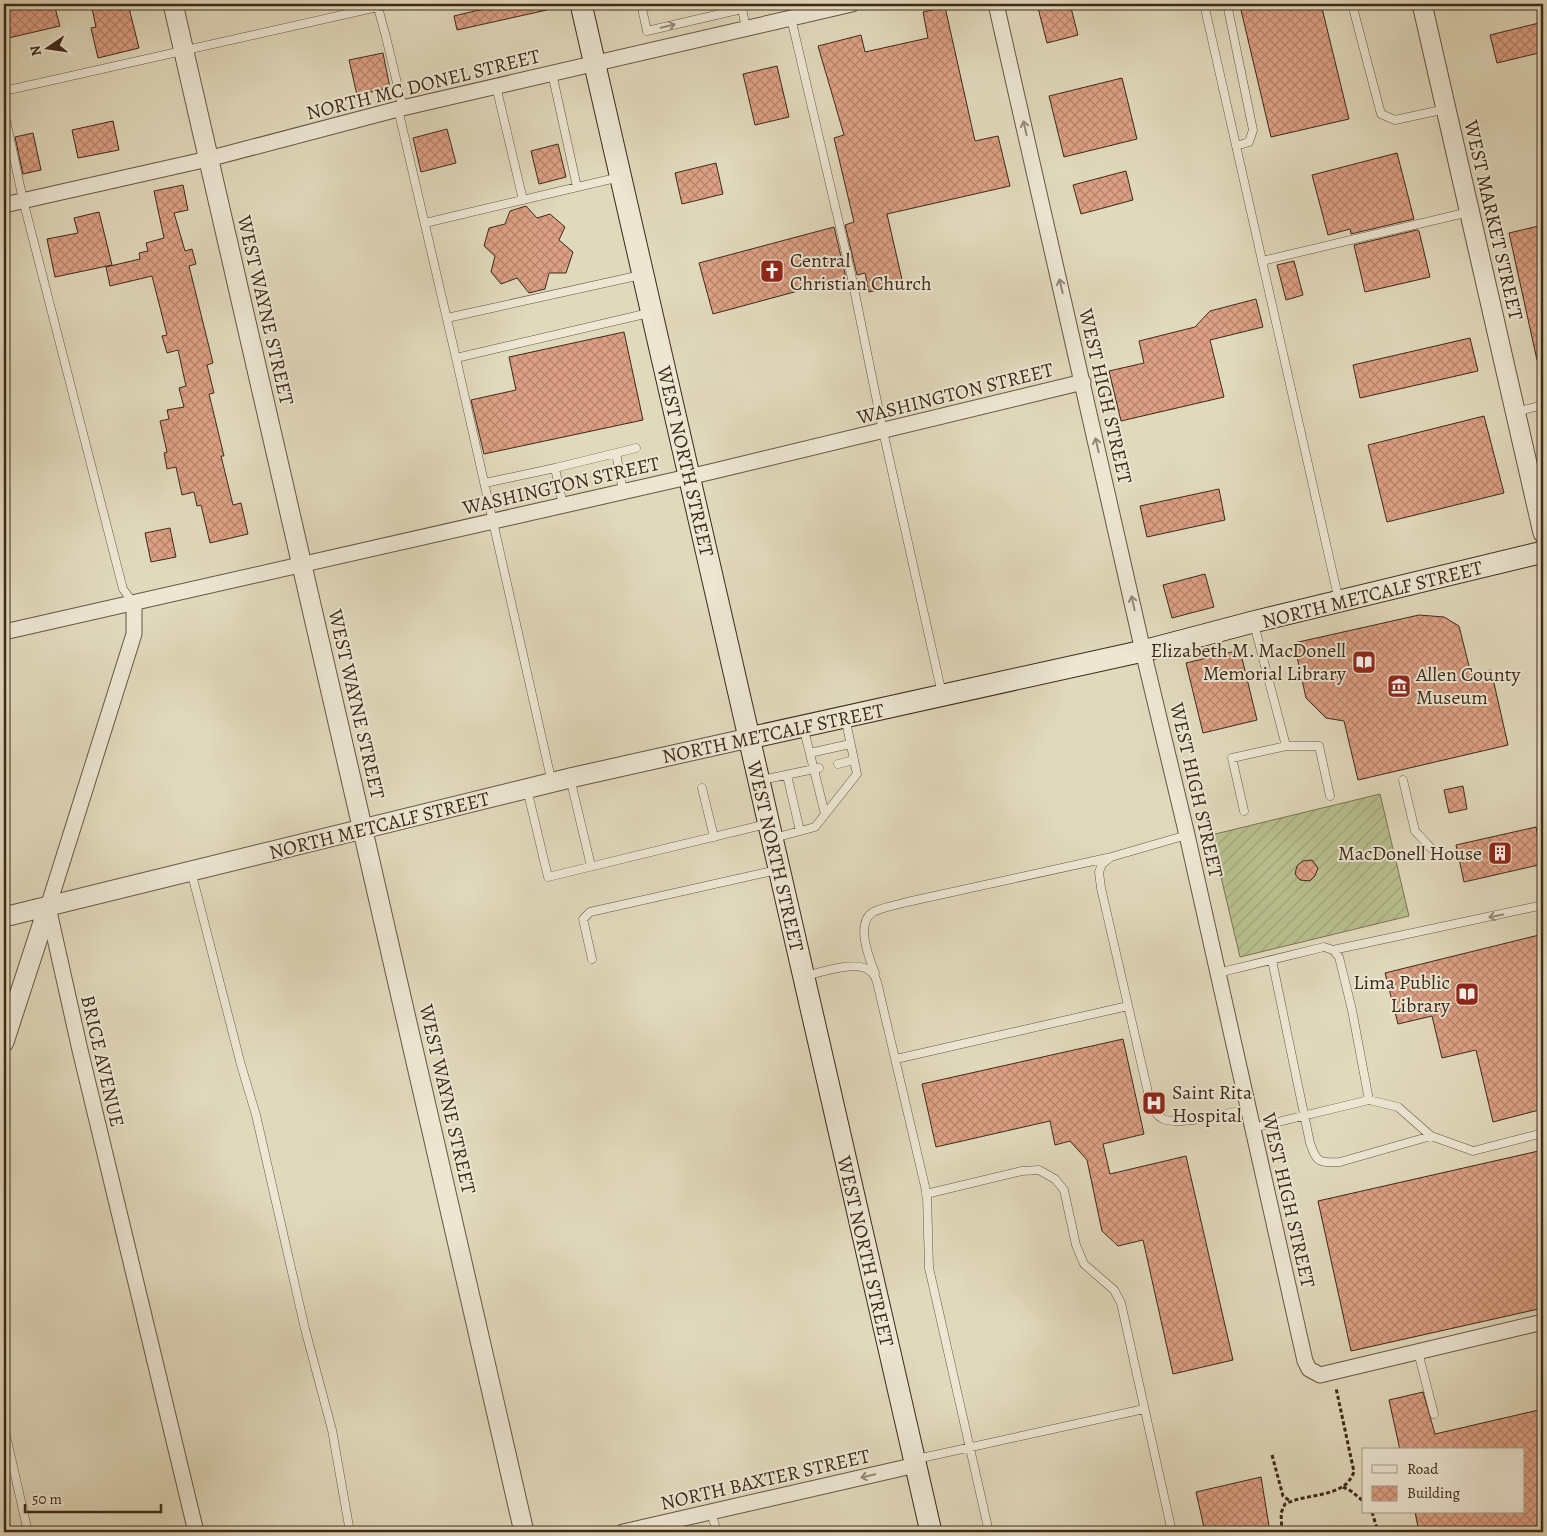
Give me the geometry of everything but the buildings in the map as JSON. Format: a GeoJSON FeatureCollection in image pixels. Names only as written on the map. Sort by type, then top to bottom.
{"type":"FeatureCollection","features":[{"type":"Feature","properties":{"kind":"main road","name":"WEST NORTH STREET"},"geometry":{"type":"LineString","coordinates":[[581,4],[931,1532]]}},
{"type":"Feature","properties":{"kind":"main road","name":"NORTH METCALF STREET"},"geometry":{"type":"LineString","coordinates":[[749,738],[1143,651],[1253,622],[1339,603],[1543,552]]}},
{"type":"Feature","properties":{"kind":"street","name":"WEST WAYNE STREET"},"geometry":{"type":"LineString","coordinates":[[173,4],[524,1532]]}},
{"type":"Feature","properties":{"kind":"street","name":"NORTH MC DONEL STREET"},"geometry":{"type":"LineString","coordinates":[[4,205],[208,159],[400,109],[792,18],[816,8],[852,4]]}},
{"type":"Feature","properties":{"kind":"street","name":"WEST HIGH STREET"},"geometry":{"type":"LineString","coordinates":[[996,4],[1143,651],[1187,835],[1303,1352],[1309,1369],[1320,1375],[1418,1352]]}},
{"type":"Feature","properties":{"kind":"street","name":"WEST MARKET STREET"},"geometry":{"type":"LineString","coordinates":[[1422,4],[1516,412],[1540,497],[1543,533]]}},
{"type":"Feature","properties":{"kind":"street","name":"WASHINGTON STREET"},"geometry":{"type":"LineString","coordinates":[[4,632],[134,604],[689,476],[1083,382]]}},
{"type":"Feature","properties":{"kind":"street"},"geometry":{"type":"LineString","coordinates":[[4,1042],[134,634],[134,604]]}},
{"type":"Feature","properties":{"kind":"street","name":"NORTH METCALF STREET"},"geometry":{"type":"LineString","coordinates":[[4,917],[561,780],[749,738]]}},
{"type":"Feature","properties":{"kind":"street","name":"BRICE AVENUE"},"geometry":{"type":"LineString","coordinates":[[48,907],[80,1050],[196,1532]]}},
{"type":"Feature","properties":{"kind":"street"},"geometry":{"type":"LineString","coordinates":[[1418,1352],[1543,1322]]}},
{"type":"Feature","properties":{"kind":"street","name":"NORTH BAXTER STREET"},"geometry":{"type":"LineString","coordinates":[[623,1532],[915,1462]]}},
{"type":"Feature","properties":{"kind":"lane"},"geometry":{"type":"LineString","coordinates":[[4,91],[377,5],[391,4]]}},
{"type":"Feature","properties":{"kind":"lane"},"geometry":{"type":"LineString","coordinates":[[641,4],[647,31],[742,6],[746,28]]}},
{"type":"Feature","properties":{"kind":"lane"},"geometry":{"type":"LineString","coordinates":[[1204,4],[1339,603]]}},
{"type":"Feature","properties":{"kind":"lane"},"geometry":{"type":"LineString","coordinates":[[1227,4],[1253,130],[1249,142],[1236,146]]}},
{"type":"Feature","properties":{"kind":"lane"},"geometry":{"type":"LineString","coordinates":[[1352,4],[1381,114],[1395,120],[1446,109]]}},
{"type":"Feature","properties":{"kind":"lane"},"geometry":{"type":"LineString","coordinates":[[377,5],[424,223],[493,521],[561,780],[591,866]]}},
{"type":"Feature","properties":{"kind":"lane"},"geometry":{"type":"LineString","coordinates":[[792,18],[851,274],[883,431],[943,696]]}},
{"type":"Feature","properties":{"kind":"lane"},"geometry":{"type":"LineString","coordinates":[[552,73],[577,187]]}},
{"type":"Feature","properties":{"kind":"lane"},"geometry":{"type":"LineString","coordinates":[[496,86],[523,200]]}},
{"type":"Feature","properties":{"kind":"lane"},"geometry":{"type":"LineString","coordinates":[[4,111],[23,200],[123,589],[134,604]]}},
{"type":"Feature","properties":{"kind":"lane"},"geometry":{"type":"LineString","coordinates":[[424,223],[620,176]]}},
{"type":"Feature","properties":{"kind":"lane"},"geometry":{"type":"LineString","coordinates":[[1262,261],[1469,212]]}},
{"type":"Feature","properties":{"kind":"lane"},"geometry":{"type":"LineString","coordinates":[[447,318],[642,275]]}},
{"type":"Feature","properties":{"kind":"lane"},"geometry":{"type":"LineString","coordinates":[[456,358],[652,312]]}},
{"type":"Feature","properties":{"kind":"lane"},"geometry":{"type":"LineString","coordinates":[[1516,412],[1543,405]]}},
{"type":"Feature","properties":{"kind":"lane"},"geometry":{"type":"LineString","coordinates":[[485,483],[636,448]]}},
{"type":"Feature","properties":{"kind":"lane"},"geometry":{"type":"LineString","coordinates":[[616,453],[624,491]]}},
{"type":"Feature","properties":{"kind":"lane"},"geometry":{"type":"LineString","coordinates":[[555,468],[563,505]]}},
{"type":"Feature","properties":{"kind":"lane"},"geometry":{"type":"LineString","coordinates":[[1253,622],[1286,746]]}},
{"type":"Feature","properties":{"kind":"lane"},"geometry":{"type":"LineString","coordinates":[[527,789],[548,877],[714,837],[771,831],[800,831],[816,827],[858,774],[844,717]]}},
{"type":"Feature","properties":{"kind":"lane"},"geometry":{"type":"LineString","coordinates":[[803,726],[810,753],[817,768],[825,814]]}},
{"type":"Feature","properties":{"kind":"lane"},"geometry":{"type":"LineString","coordinates":[[810,753],[850,744]]}},
{"type":"Feature","properties":{"kind":"lane"},"geometry":{"type":"LineString","coordinates":[[1244,811],[1232,758],[1286,746],[1318,746],[1330,796]]}},
{"type":"Feature","properties":{"kind":"lane"},"geometry":{"type":"LineString","coordinates":[[838,764],[854,760]]}},
{"type":"Feature","properties":{"kind":"lane"},"geometry":{"type":"LineString","coordinates":[[759,781],[817,768]]}},
{"type":"Feature","properties":{"kind":"lane"},"geometry":{"type":"LineString","coordinates":[[787,775],[800,831]]}},
{"type":"Feature","properties":{"kind":"lane"},"geometry":{"type":"LineString","coordinates":[[1404,780],[1415,832],[1432,849]]}},
{"type":"Feature","properties":{"kind":"lane"},"geometry":{"type":"LineString","coordinates":[[702,788],[714,837]]}},
{"type":"Feature","properties":{"kind":"lane"},"geometry":{"type":"LineString","coordinates":[[989,1532],[929,1268],[926,1194],[878,982],[866,948],[864,928],[867,917],[874,911],[907,902],[1111,858],[1187,835]]}},
{"type":"Feature","properties":{"kind":"lane"},"geometry":{"type":"LineString","coordinates":[[1111,858],[1102,864],[1099,872],[1104,902],[1150,1101],[1156,1114],[1164,1120],[1178,1121],[1217,1116],[1248,1109]]}},
{"type":"Feature","properties":{"kind":"lane"},"geometry":{"type":"LineString","coordinates":[[592,959],[583,919],[590,912],[779,869]]}},
{"type":"Feature","properties":{"kind":"lane"},"geometry":{"type":"LineString","coordinates":[[191,871],[256,1116],[305,1329],[328,1411],[350,1532]]}},
{"type":"Feature","properties":{"kind":"lane"},"geometry":{"type":"LineString","coordinates":[[1218,973],[1324,947],[1333,950],[1543,905]]}},
{"type":"Feature","properties":{"kind":"lane"},"geometry":{"type":"LineString","coordinates":[[1333,950],[1339,957],[1369,1100]]}},
{"type":"Feature","properties":{"kind":"lane"},"geometry":{"type":"LineString","coordinates":[[1272,960],[1314,1156],[1319,1161],[1325,1163],[1340,1162],[1431,1136]]}},
{"type":"Feature","properties":{"kind":"lane"},"geometry":{"type":"LineString","coordinates":[[803,977],[846,967],[862,966],[871,971],[878,982]]}},
{"type":"Feature","properties":{"kind":"lane"},"geometry":{"type":"LineString","coordinates":[[896,1058],[1128,1006]]}},
{"type":"Feature","properties":{"kind":"lane"},"geometry":{"type":"LineString","coordinates":[[1253,1128],[1369,1100],[1398,1107],[1431,1136],[1473,1151],[1543,1134]]}},
{"type":"Feature","properties":{"kind":"lane"},"geometry":{"type":"LineString","coordinates":[[926,1194],[1022,1171],[1039,1170],[1055,1178],[1064,1190],[1076,1245],[1084,1264],[1114,1290],[1121,1303],[1172,1532]]}},
{"type":"Feature","properties":{"kind":"lane"},"geometry":{"type":"LineString","coordinates":[[1418,1352],[1434,1414]]}},
{"type":"Feature","properties":{"kind":"lane"},"geometry":{"type":"LineString","coordinates":[[915,1462],[970,1447],[1144,1409]]}},
{"type":"Feature","properties":{"kind":"lane"},"geometry":{"type":"LineString","coordinates":[[4,1427],[28,1532]]}},
{"type":"Feature","properties":{"kind":"lane"},"geometry":{"type":"LineString","coordinates":[[712,1512],[717,1532]]}},
{"type":"Feature","properties":{"kind":"path"},"geometry":{"type":"LineString","coordinates":[[1282,1532],[1281,1513],[1285,1504],[1343,1487],[1350,1481],[1354,1472],[1336,1388]]}},
{"type":"Feature","properties":{"kind":"path"},"geometry":{"type":"LineString","coordinates":[[1272,1456],[1283,1496],[1286,1500],[1291,1501]]}},
{"type":"Feature","properties":{"kind":"path"},"geometry":{"type":"LineString","coordinates":[[1343,1487],[1362,1500]]}},
{"type":"Feature","properties":{"kind":"path"},"geometry":{"type":"LineString","coordinates":[[1373,1514],[1378,1532]]}},
{"type":"Feature","properties":{"kind":"path"},"geometry":{"type":"LineString","coordinates":[[1318,1532],[1327,1528],[1334,1528],[1340,1532]]}},
{"type":"Feature","properties":{"kind":"green space"},"geometry":{"type":"Polygon","coordinates":[[[1380,794],[1409,916],[1240,957],[1211,835],[1380,794]]]}},
{"type":"Feature","properties":{"kind":"place","name":"Central Christian Church"},"geometry":{"type":"Point","coordinates":[772,271]}},
{"type":"Feature","properties":{"kind":"place","name":"Elizabeth M. MacDonell Memorial Library"},"geometry":{"type":"Point","coordinates":[1364,662]}},
{"type":"Feature","properties":{"kind":"place","name":"Allen County Museum"},"geometry":{"type":"Point","coordinates":[1399,686]}},
{"type":"Feature","properties":{"kind":"place","name":"MacDonell House"},"geometry":{"type":"Point","coordinates":[1500,853]}},
{"type":"Feature","properties":{"kind":"place","name":"Lima Public Library"},"geometry":{"type":"Point","coordinates":[1467,994]}},
{"type":"Feature","properties":{"kind":"place","name":"Saint Rita Hospital"},"geometry":{"type":"Point","coordinates":[1154,1103]}}]}
